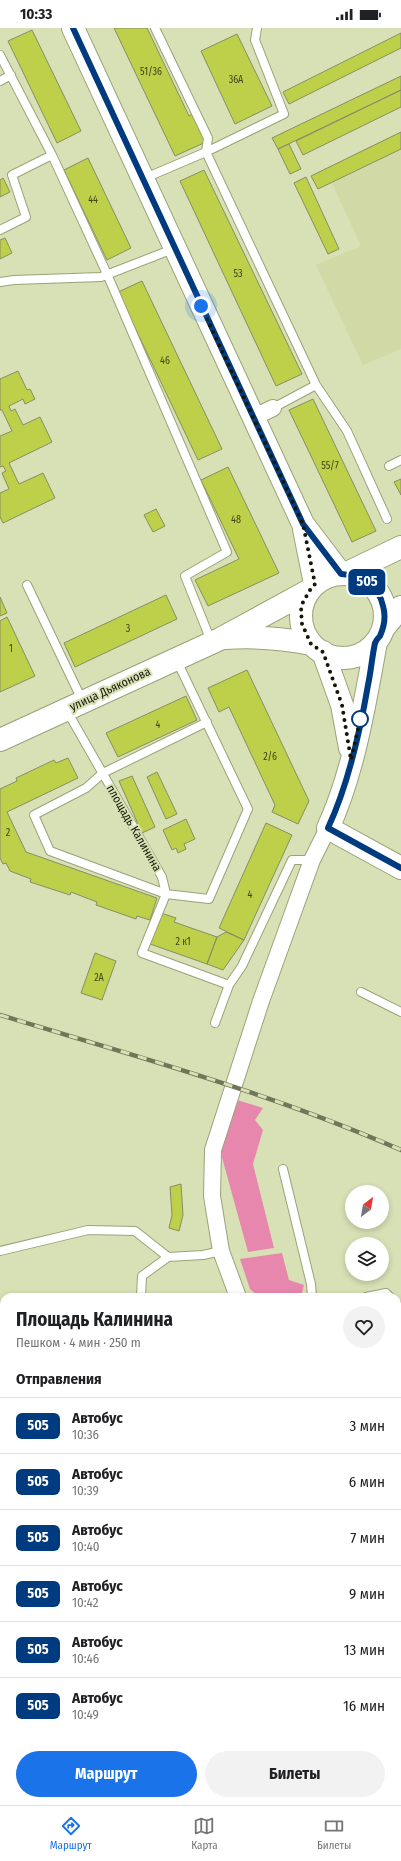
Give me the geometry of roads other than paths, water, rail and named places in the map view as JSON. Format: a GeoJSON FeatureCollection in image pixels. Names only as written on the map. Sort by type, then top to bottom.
{"type":"FeatureCollection","features":[{"type":"Feature","properties":{"kind":"main road"},"geometry":{"type":"LineString","coordinates":[[72,28],[252,418],[303,524],[343,574],[362,579],[378,594],[385,614],[351,760],[339,805],[328,828],[401,868]]}},
{"type":"Feature","properties":{"kind":"main road"},"geometry":{"type":"LineString","coordinates":[[303,524],[312,587]]}},
{"type":"Feature","properties":{"kind":"main road"},"geometry":{"type":"LineString","coordinates":[[351,760],[342,705],[317,648],[304,631],[301,617],[303,602],[312,587],[327,577],[343,574],[401,547]]}},
{"type":"Feature","properties":{"kind":"main road","name":"улица Дьяконова"},"geometry":{"type":"LineString","coordinates":[[0,740],[216,641],[312,587]]}},
{"type":"Feature","properties":{"kind":"main road"},"geometry":{"type":"LineString","coordinates":[[317,648],[337,657],[351,657],[365,651],[401,607]]}},
{"type":"Feature","properties":{"kind":"main road","name":"улица Дьяконова"},"geometry":{"type":"LineString","coordinates":[[216,641],[253,636],[277,637],[317,648]]}},
{"type":"Feature","properties":{"kind":"street"},"geometry":{"type":"LineString","coordinates":[[252,418],[273,408]]}},
{"type":"Feature","properties":{"kind":"street"},"geometry":{"type":"LineString","coordinates":[[237,1293],[221,1251],[212,1196],[213,1150],[260,1001],[312,860],[328,828]]}},
{"type":"Feature","properties":{"kind":"lane"},"geometry":{"type":"LineString","coordinates":[[155,28],[208,138],[206,152],[316,386],[347,431],[387,519]]}},
{"type":"Feature","properties":{"kind":"lane"},"geometry":{"type":"LineString","coordinates":[[142,180],[206,152],[284,114],[255,40],[257,28]]}},
{"type":"Feature","properties":{"kind":"lane"},"geometry":{"type":"LineString","coordinates":[[0,55],[52,155],[107,274],[227,552],[185,576],[216,641]]}},
{"type":"Feature","properties":{"kind":"lane"},"geometry":{"type":"LineString","coordinates":[[0,80],[11,75]]}},
{"type":"Feature","properties":{"kind":"lane"},"geometry":{"type":"LineString","coordinates":[[0,230],[26,217],[12,175],[52,155]]}},
{"type":"Feature","properties":{"kind":"lane"},"geometry":{"type":"LineString","coordinates":[[0,282],[14,280],[101,277],[174,248]]}},
{"type":"Feature","properties":{"kind":"lane"},"geometry":{"type":"LineString","coordinates":[[273,408],[316,386]]}},
{"type":"Feature","properties":{"kind":"lane"},"geometry":{"type":"LineString","coordinates":[[389,466],[401,460]]}},
{"type":"Feature","properties":{"kind":"lane","name":"площадь Калинина"},"geometry":{"type":"LineString","coordinates":[[27,585],[74,706],[103,773],[162,877],[166,894]]}},
{"type":"Feature","properties":{"kind":"lane"},"geometry":{"type":"LineString","coordinates":[[176,659],[207,722],[248,809],[209,899],[166,894],[50,851],[34,815],[86,788],[103,773],[207,722]]}},
{"type":"Feature","properties":{"kind":"lane"},"geometry":{"type":"LineString","coordinates":[[215,1023],[229,985],[242,966],[292,860],[312,860]]}},
{"type":"Feature","properties":{"kind":"lane"},"geometry":{"type":"LineString","coordinates":[[166,894],[142,953],[229,985]]}},
{"type":"Feature","properties":{"kind":"lane"},"geometry":{"type":"LineString","coordinates":[[361,992],[401,1012]]}},
{"type":"Feature","properties":{"kind":"lane"},"geometry":{"type":"LineString","coordinates":[[283,1169],[311,1284],[312,1293]]}},
{"type":"Feature","properties":{"kind":"lane"},"geometry":{"type":"LineString","coordinates":[[0,1251],[88,1230],[135,1231],[168,1257]]}},
{"type":"Feature","properties":{"kind":"lane"},"geometry":{"type":"LineString","coordinates":[[141,1293],[142,1276],[168,1257],[221,1251]]}},
{"type":"Feature","properties":{"kind":"railway"},"geometry":{"type":"LineString","coordinates":[[0,1015],[202,1076],[253,1093],[401,1150]]}}]}
